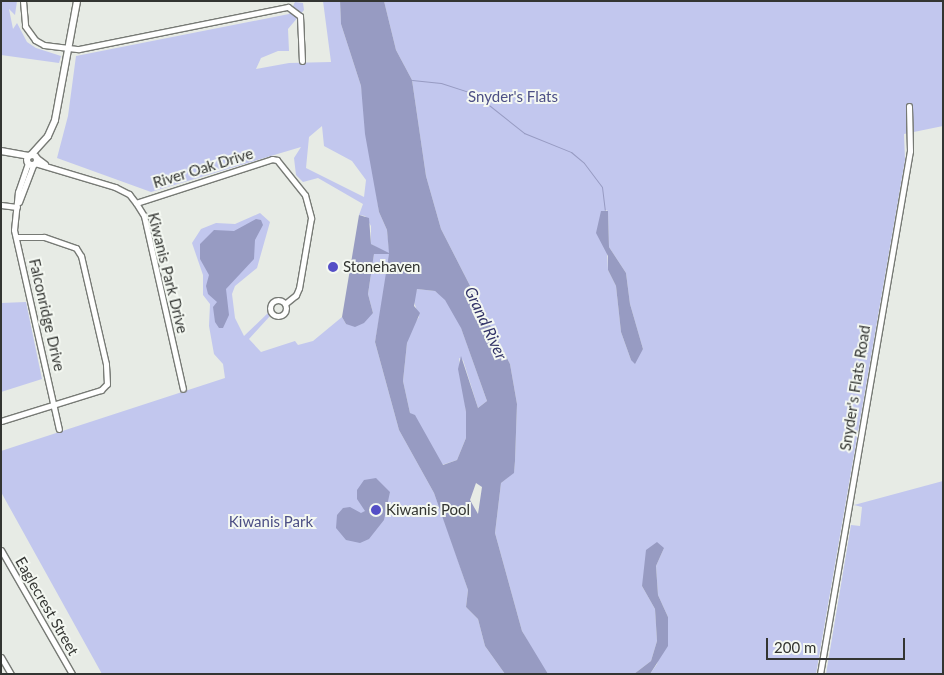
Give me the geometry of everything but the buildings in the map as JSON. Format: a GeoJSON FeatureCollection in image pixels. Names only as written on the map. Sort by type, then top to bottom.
{"type":"FeatureCollection","features":[{"type":"Feature","properties":{"kind":"street"},"geometry":{"type":"LineString","coordinates":[[23,1],[22,18],[29,34],[44,45],[68,49],[154,35],[288,7],[300,16],[302,61]]}},
{"type":"Feature","properties":{"kind":"street"},"geometry":{"type":"LineString","coordinates":[[1,152],[32,160],[55,120],[77,1]]}},
{"type":"Feature","properties":{"kind":"street","name":"Snyder's Flats Road"},"geometry":{"type":"LineString","coordinates":[[820,674],[910,151],[909,106]]}},
{"type":"Feature","properties":{"kind":"street","name":"River Oak Drive"},"geometry":{"type":"LineString","coordinates":[[136,203],[272,159],[277,160],[305,195],[311,218],[299,288],[296,295],[285,304]]}},
{"type":"Feature","properties":{"kind":"street","name":"Kiwanis Park Drive"},"geometry":{"type":"LineString","coordinates":[[32,160],[115,187],[129,194],[136,203],[144,216],[183,390]]}},
{"type":"Feature","properties":{"kind":"street","name":"Falconridge Drive"},"geometry":{"type":"LineString","coordinates":[[32,160],[17,207],[16,237],[59,429]]}},
{"type":"Feature","properties":{"kind":"street"},"geometry":{"type":"LineString","coordinates":[[1,205],[17,207]]}},
{"type":"Feature","properties":{"kind":"street"},"geometry":{"type":"LineString","coordinates":[[1,421],[101,390],[107,384],[106,364],[81,256],[76,248],[44,237],[16,237]]}},
{"type":"Feature","properties":{"kind":"street","name":"Eaglecrest Street"},"geometry":{"type":"LineString","coordinates":[[1,550],[72,674]]}},
{"type":"Feature","properties":{"kind":"street"},"geometry":{"type":"LineString","coordinates":[[1,657],[11,674]]}},
{"type":"Feature","properties":{"kind":"green space"},"geometry":{"type":"Polygon","coordinates":[[[1,1],[17,1],[15,15],[9,9],[13,29],[17,23],[27,42],[36,48],[61,56],[59,63],[1,55],[1,1]]]}},
{"type":"Feature","properties":{"kind":"green space","name":"Kiwanis Park"},"geometry":{"type":"Polygon","coordinates":[[[323,1],[340,1],[341,24],[361,86],[379,212],[387,230],[390,258],[375,342],[399,430],[434,493],[448,531],[468,590],[466,607],[478,619],[485,646],[505,674],[102,674],[1,492],[1,451],[225,378],[223,364],[214,354],[209,326],[210,304],[203,295],[203,275],[192,243],[201,229],[216,223],[235,224],[260,213],[270,222],[257,268],[235,286],[232,294],[235,318],[244,336],[268,313],[270,316],[249,339],[261,352],[295,341],[298,345],[313,341],[342,317],[346,324],[373,313],[368,294],[374,254],[386,253],[371,244],[371,226],[365,216],[359,215],[363,204],[318,178],[303,182],[296,175],[294,158],[301,147],[151,192],[57,158],[68,116],[76,56],[289,14],[295,2],[303,3],[304,10],[288,29],[289,51],[278,51],[261,58],[256,69],[289,63],[331,62],[323,1]],[[322,126],[309,137],[306,168],[364,197],[366,180],[352,161],[324,146],[322,126]]]}},
{"type":"Feature","properties":{"kind":"green space","name":"Snyder's Flats"},"geometry":{"type":"Polygon","coordinates":[[[384,1],[943,1],[943,126],[904,134],[905,160],[816,674],[650,674],[657,664],[668,617],[658,595],[656,566],[664,548],[642,586],[655,609],[657,641],[651,661],[634,674],[548,674],[541,665],[522,631],[495,533],[501,483],[514,472],[515,461],[517,404],[510,364],[441,229],[426,176],[412,80],[396,50],[384,1]],[[605,210],[608,270],[616,286],[621,332],[631,360],[643,349],[630,304],[626,273],[609,247],[608,211],[605,210]]]}},
{"type":"Feature","properties":{"kind":"green space"},"geometry":{"type":"Polygon","coordinates":[[[417,289],[435,291],[445,299],[459,322],[487,401],[478,408],[463,360],[459,358],[466,412],[466,438],[457,460],[442,465],[410,413],[403,381],[407,343],[411,328],[419,317],[413,299],[417,289]]]}},
{"type":"Feature","properties":{"kind":"green space"},"geometry":{"type":"Polygon","coordinates":[[[26,302],[42,379],[1,392],[1,303],[26,302]]]}},
{"type":"Feature","properties":{"kind":"green space"},"geometry":{"type":"Polygon","coordinates":[[[943,481],[943,674],[826,674],[851,525],[860,526],[862,507],[854,505],[943,481]]]}},
{"type":"Feature","properties":{"kind":"water","name":"Grand River"},"geometry":{"type":"Polygon","coordinates":[[[340,1],[384,1],[396,50],[412,80],[426,176],[441,229],[510,364],[517,404],[514,473],[501,483],[495,533],[522,631],[548,674],[505,674],[485,646],[478,619],[466,607],[468,590],[434,493],[399,430],[375,342],[389,254],[374,254],[368,294],[373,313],[364,323],[355,327],[346,324],[342,317],[359,215],[369,218],[371,244],[389,253],[387,230],[379,212],[365,134],[361,86],[341,24],[340,1]],[[417,289],[414,306],[420,313],[407,343],[403,381],[410,413],[415,415],[443,465],[457,460],[466,438],[466,412],[458,369],[461,356],[478,408],[487,401],[461,328],[445,300],[435,291],[417,289]],[[476,483],[470,500],[478,514],[482,487],[476,483]]]}},
{"type":"Feature","properties":{"kind":"water"},"geometry":{"type":"Polygon","coordinates":[[[601,211],[608,211],[609,247],[626,273],[630,304],[643,349],[635,364],[631,360],[621,332],[616,286],[608,270],[608,256],[596,233],[601,211]]]}},
{"type":"Feature","properties":{"kind":"water"},"geometry":{"type":"Polygon","coordinates":[[[256,219],[261,220],[263,225],[255,240],[254,259],[226,289],[229,315],[223,328],[219,328],[215,322],[213,307],[217,302],[208,294],[206,286],[209,275],[200,259],[200,244],[214,230],[234,231],[256,219]]]}},
{"type":"Feature","properties":{"kind":"water","name":"Kiwanis Pool"},"geometry":{"type":"Polygon","coordinates":[[[376,478],[390,492],[384,520],[369,539],[360,543],[346,540],[336,528],[337,515],[343,508],[350,507],[361,513],[365,511],[357,499],[357,490],[364,480],[376,478]]]}},
{"type":"Feature","properties":{"kind":"water"},"geometry":{"type":"Polygon","coordinates":[[[657,542],[664,548],[656,566],[658,595],[668,617],[668,646],[650,674],[634,674],[651,661],[657,641],[655,609],[642,586],[646,550],[657,542]]]}},
{"type":"Feature","properties":{"kind":"waterway"},"geometry":{"type":"LineString","coordinates":[[412,80],[441,83],[475,94],[524,133],[571,152],[584,163],[602,187],[605,210]]}},
{"type":"Feature","properties":{"kind":"place","name":"Stonehaven"},"geometry":{"type":"Point","coordinates":[333,267]}},
{"type":"Feature","properties":{"kind":"place","name":"Kiwanis Pool"},"geometry":{"type":"Point","coordinates":[376,510]}}]}
